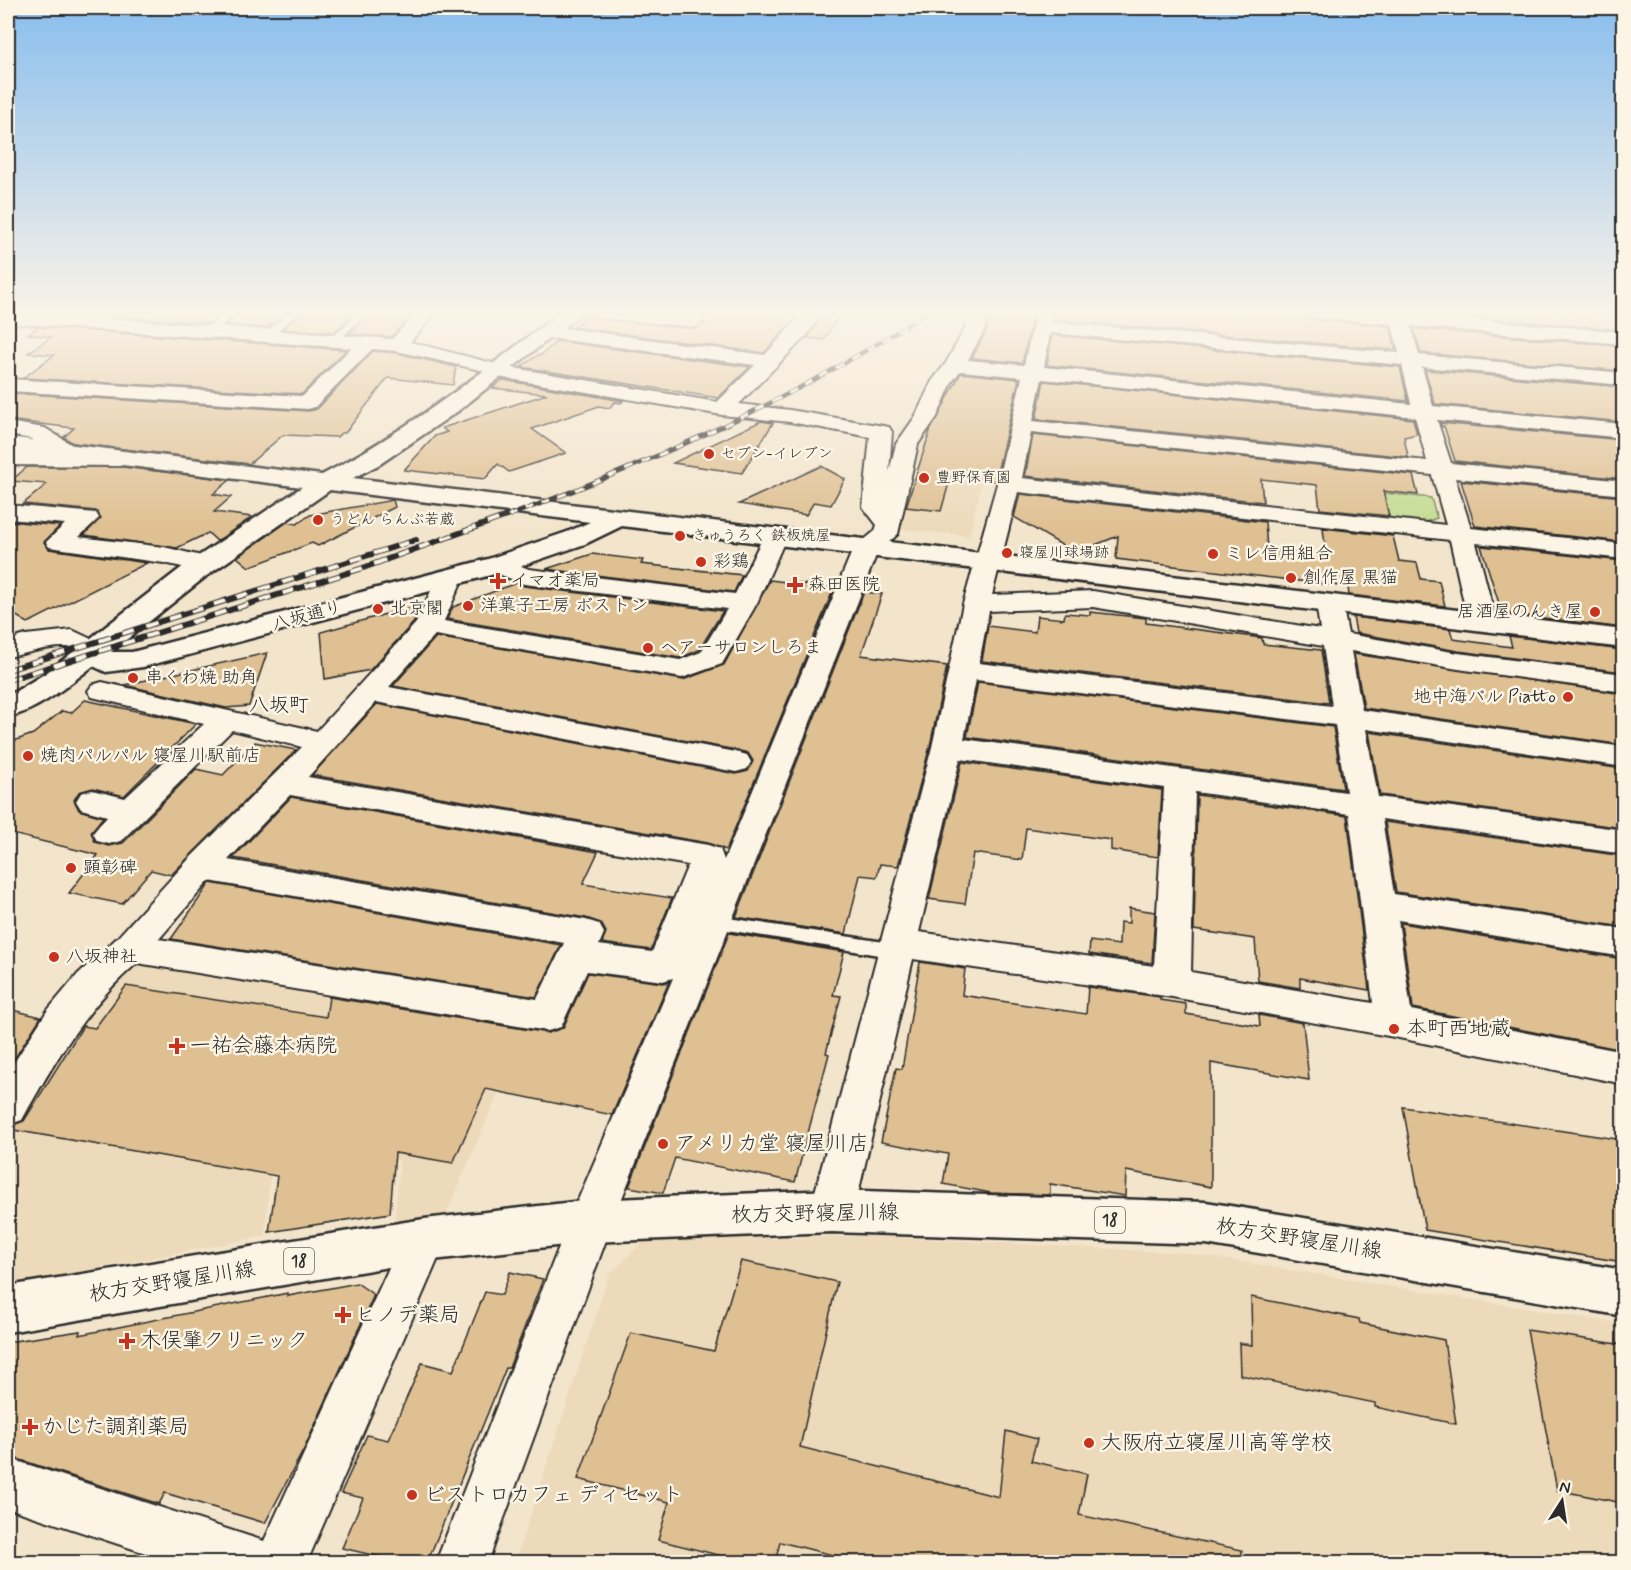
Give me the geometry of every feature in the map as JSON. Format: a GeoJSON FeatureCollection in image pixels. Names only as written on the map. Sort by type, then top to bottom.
{"type":"FeatureCollection","features":[{"type":"Feature","properties":{"kind":"street"},"geometry":{"type":"LineString","coordinates":[[8,385],[308,403],[326,384]]}},
{"type":"Feature","properties":{"kind":"street"},"geometry":{"type":"LineString","coordinates":[[8,708],[94,651],[123,624],[205,564],[325,483],[372,459],[479,384]]}},
{"type":"Feature","properties":{"kind":"street"},"geometry":{"type":"LineString","coordinates":[[581,384],[722,409],[790,416],[881,432],[931,402]]}},
{"type":"Feature","properties":{"kind":"street"},"geometry":{"type":"LineString","coordinates":[[722,409],[746,384]]}},
{"type":"Feature","properties":{"kind":"street"},"geometry":{"type":"LineString","coordinates":[[462,1563],[698,938],[866,549],[886,534],[907,444],[926,417],[940,384]]}},
{"type":"Feature","properties":{"kind":"street"},"geometry":{"type":"LineString","coordinates":[[832,1211],[947,747],[976,604],[1009,484],[1031,384]]}},
{"type":"Feature","properties":{"kind":"street"},"geometry":{"type":"LineString","coordinates":[[1153,384],[1623,431]]}},
{"type":"Feature","properties":{"kind":"street"},"geometry":{"type":"LineString","coordinates":[[1417,384],[1461,534],[1482,621]]}},
{"type":"Feature","properties":{"kind":"street"},"geometry":{"type":"LineString","coordinates":[[1022,426],[1623,488]]}},
{"type":"Feature","properties":{"kind":"street"},"geometry":{"type":"LineString","coordinates":[[8,429],[38,433],[66,451]]}},
{"type":"Feature","properties":{"kind":"street"},"geometry":{"type":"LineString","coordinates":[[881,432],[875,507],[889,525]]}},
{"type":"Feature","properties":{"kind":"street"},"geometry":{"type":"LineString","coordinates":[[8,444],[1623,639]]}},
{"type":"Feature","properties":{"kind":"street"},"geometry":{"type":"LineString","coordinates":[[8,470],[27,460],[126,459]]}},
{"type":"Feature","properties":{"kind":"street"},"geometry":{"type":"LineString","coordinates":[[1009,484],[1623,552]]}},
{"type":"Feature","properties":{"kind":"street"},"geometry":{"type":"LineString","coordinates":[[8,512],[87,518],[58,542],[164,555],[205,564]]}},
{"type":"Feature","properties":{"kind":"street","name":"八坂通り"},"geometry":{"type":"LineString","coordinates":[[94,651],[106,663],[133,661],[498,565],[576,538],[618,518]]}},
{"type":"Feature","properties":{"kind":"street"},"geometry":{"type":"LineString","coordinates":[[428,627],[682,669],[712,658],[744,603],[774,538]]}},
{"type":"Feature","properties":{"kind":"street"},"geometry":{"type":"LineString","coordinates":[[498,565],[524,576],[744,603]]}},
{"type":"Feature","properties":{"kind":"street"},"geometry":{"type":"LineString","coordinates":[[8,1108],[49,1034],[100,972],[130,948],[201,868],[285,784],[428,627],[450,579]]}},
{"type":"Feature","properties":{"kind":"street"},"geometry":{"type":"LineString","coordinates":[[976,604],[1094,599],[1458,661],[1623,682]]}},
{"type":"Feature","properties":{"kind":"street"},"geometry":{"type":"LineString","coordinates":[[1329,603],[1364,805],[1394,1022]]}},
{"type":"Feature","properties":{"kind":"street"},"geometry":{"type":"LineString","coordinates":[[14,640],[72,638],[94,651]]}},
{"type":"Feature","properties":{"kind":"street"},"geometry":{"type":"LineString","coordinates":[[964,670],[1348,717],[1623,757]]}},
{"type":"Feature","properties":{"kind":"street"},"geometry":{"type":"LineString","coordinates":[[102,691],[324,742]]}},
{"type":"Feature","properties":{"kind":"street"},"geometry":{"type":"LineString","coordinates":[[369,692],[736,762]]}},
{"type":"Feature","properties":{"kind":"street"},"geometry":{"type":"LineString","coordinates":[[92,801],[121,822],[226,719]]}},
{"type":"Feature","properties":{"kind":"street"},"geometry":{"type":"LineString","coordinates":[[947,747],[1623,842]]}},
{"type":"Feature","properties":{"kind":"street"},"geometry":{"type":"LineString","coordinates":[[1172,983],[1180,779]]}},
{"type":"Feature","properties":{"kind":"street"},"geometry":{"type":"LineString","coordinates":[[285,784],[708,857],[698,938],[663,967],[578,956]]}},
{"type":"Feature","properties":{"kind":"street"},"geometry":{"type":"LineString","coordinates":[[130,948],[548,1016],[578,956],[586,933],[201,868]]}},
{"type":"Feature","properties":{"kind":"street"},"geometry":{"type":"LineString","coordinates":[[1376,904],[1623,943]]}},
{"type":"Feature","properties":{"kind":"street"},"geometry":{"type":"LineString","coordinates":[[898,947],[1172,983],[1394,1022],[1623,1068]]}},
{"type":"Feature","properties":{"kind":"street","name":"枚方交野寝屋川線"},"geometry":{"type":"LineString","coordinates":[[8,1309],[424,1240],[591,1221],[832,1211],[1206,1223],[1623,1293]]}},
{"type":"Feature","properties":{"kind":"street"},"geometry":{"type":"LineString","coordinates":[[281,1563],[424,1240]]}},
{"type":"Feature","properties":{"kind":"street"},"geometry":{"type":"LineString","coordinates":[[8,1483],[251,1563]]}},
{"type":"Feature","properties":{"kind":"lane"},"geometry":{"type":"LineString","coordinates":[[698,938],[898,947]]}},
{"type":"Feature","properties":{"kind":"shaded area"},"geometry":{"type":"Polygon","coordinates":[[[919,442],[990,449],[969,536],[891,528],[919,442]]]}},
{"type":"Feature","properties":{"kind":"shaded area"},"geometry":{"type":"Polygon","coordinates":[[[134,962],[509,1019],[522,1039],[446,1214],[394,1225],[400,1161],[272,1150],[265,1236],[8,1286],[8,1137],[59,1035],[134,962]]]}},
{"type":"Feature","properties":{"kind":"shaded area","name":"大阪府立寝屋川高等学校"},"geometry":{"type":"Polygon","coordinates":[[[870,1236],[1187,1253],[1623,1324],[1623,1562],[515,1562],[609,1275],[645,1240],[870,1236]]]}},
{"type":"Feature","properties":{"kind":"green space"},"geometry":{"type":"Polygon","coordinates":[[[1375,492],[1431,498],[1437,518],[1423,523],[1380,518],[1375,492]]]}},
{"type":"Feature","properties":{"kind":"building"},"geometry":{"type":"Polygon","coordinates":[[[132,384],[312,384],[302,394],[132,384]]]}},
{"type":"Feature","properties":{"kind":"building"},"geometry":{"type":"Polygon","coordinates":[[[341,384],[383,384],[345,433],[337,437],[283,435],[249,464],[73,443],[64,437],[74,428],[8,420],[8,393],[309,411],[317,409],[341,384]]]}},
{"type":"Feature","properties":{"kind":"building"},"geometry":{"type":"Polygon","coordinates":[[[497,384],[527,384],[623,401],[615,402],[609,408],[599,406],[532,429],[566,453],[509,472],[498,464],[485,479],[404,470],[435,436],[447,432],[442,428],[547,394],[492,388],[497,384]]]}},
{"type":"Feature","properties":{"kind":"building"},"geometry":{"type":"Polygon","coordinates":[[[631,384],[732,384],[718,398],[631,384]]]}},
{"type":"Feature","properties":{"kind":"building"},"geometry":{"type":"Polygon","coordinates":[[[955,384],[1018,384],[995,481],[951,476],[941,511],[906,507],[930,431],[955,384]]]}},
{"type":"Feature","properties":{"kind":"building"},"geometry":{"type":"Polygon","coordinates":[[[1043,384],[1076,384],[1413,419],[1417,434],[1404,437],[1408,457],[1036,419],[1043,384]]]}},
{"type":"Feature","properties":{"kind":"building"},"geometry":{"type":"Polygon","coordinates":[[[1240,384],[1404,384],[1408,401],[1240,384]]]}},
{"type":"Feature","properties":{"kind":"building"},"geometry":{"type":"Polygon","coordinates":[[[1429,384],[1591,384],[1623,387],[1623,422],[1435,404],[1429,384]]]}},
{"type":"Feature","properties":{"kind":"building"},"geometry":{"type":"Polygon","coordinates":[[[761,421],[773,423],[742,473],[673,463],[761,421]]]}},
{"type":"Feature","properties":{"kind":"building"},"geometry":{"type":"Polygon","coordinates":[[[1440,423],[1623,440],[1623,479],[1455,461],[1444,426],[1442,427],[1440,423]]]}},
{"type":"Feature","properties":{"kind":"building"},"geometry":{"type":"Polygon","coordinates":[[[1033,435],[1413,475],[1418,495],[1383,491],[1389,516],[1320,509],[1317,485],[1261,479],[1263,502],[1025,476],[1033,435]]]}},
{"type":"Feature","properties":{"kind":"building"},"geometry":{"type":"Polygon","coordinates":[[[821,466],[845,479],[831,505],[814,502],[806,515],[739,504],[821,466]]]}},
{"type":"Feature","properties":{"kind":"building"},"geometry":{"type":"Polygon","coordinates":[[[27,467],[123,467],[230,480],[213,494],[231,497],[214,512],[252,517],[217,541],[208,533],[177,548],[84,535],[101,518],[96,511],[23,504],[47,484],[11,481],[27,467]]]}},
{"type":"Feature","properties":{"kind":"building"},"geometry":{"type":"Polygon","coordinates":[[[1461,481],[1623,497],[1623,542],[1475,526],[1461,481]]]}},
{"type":"Feature","properties":{"kind":"building"},"geometry":{"type":"Polygon","coordinates":[[[1020,494],[1265,522],[1267,549],[1326,555],[1323,528],[1393,536],[1399,561],[1417,563],[1421,579],[1439,581],[1445,606],[1349,595],[1348,587],[1116,559],[1118,536],[1075,553],[1014,517],[1020,494]]]}},
{"type":"Feature","properties":{"kind":"building"},"geometry":{"type":"Polygon","coordinates":[[[393,500],[395,507],[318,546],[312,543],[249,567],[237,557],[287,522],[297,524],[310,515],[393,500]]]}},
{"type":"Feature","properties":{"kind":"building"},"geometry":{"type":"Polygon","coordinates":[[[8,521],[60,526],[44,542],[49,549],[147,563],[28,623],[8,611],[8,521]]]}},
{"type":"Feature","properties":{"kind":"building"},"geometry":{"type":"Polygon","coordinates":[[[1481,546],[1623,561],[1623,628],[1502,613],[1481,546]]]}},
{"type":"Feature","properties":{"kind":"building"},"geometry":{"type":"Polygon","coordinates":[[[592,554],[643,560],[641,564],[742,575],[734,592],[546,569],[592,554]]]}},
{"type":"Feature","properties":{"kind":"building"},"geometry":{"type":"Polygon","coordinates":[[[770,580],[834,588],[726,850],[708,843],[312,775],[377,704],[736,774],[748,771],[753,761],[748,753],[736,750],[393,686],[436,637],[683,680],[724,665],[770,580]]]}},
{"type":"Feature","properties":{"kind":"building"},"geometry":{"type":"Polygon","coordinates":[[[516,583],[524,586],[723,611],[699,650],[680,658],[447,619],[453,607],[516,583]]]}},
{"type":"Feature","properties":{"kind":"building"},"geometry":{"type":"Polygon","coordinates":[[[864,592],[882,594],[861,655],[947,666],[930,746],[898,866],[880,864],[877,877],[860,875],[846,934],[736,917],[864,592]]]}},
{"type":"Feature","properties":{"kind":"building"},"geometry":{"type":"Polygon","coordinates":[[[422,604],[414,622],[370,670],[325,679],[321,632],[422,604]]]}},
{"type":"Feature","properties":{"kind":"building"},"geometry":{"type":"Polygon","coordinates":[[[1090,612],[1146,618],[1146,623],[1262,638],[1263,644],[1321,650],[1329,703],[982,661],[988,626],[1035,632],[1037,616],[1064,619],[1065,613],[1090,615],[1090,612]]]}},
{"type":"Feature","properties":{"kind":"building"},"geometry":{"type":"Polygon","coordinates":[[[1353,617],[1450,629],[1453,639],[1512,647],[1509,636],[1623,650],[1623,672],[1458,651],[1356,633],[1353,617]]]}},
{"type":"Feature","properties":{"kind":"building"},"geometry":{"type":"Polygon","coordinates":[[[267,653],[249,706],[226,708],[124,685],[267,653]]]}},
{"type":"Feature","properties":{"kind":"building"},"geometry":{"type":"Polygon","coordinates":[[[1354,654],[1623,694],[1623,745],[1364,708],[1354,654]]]}},
{"type":"Feature","properties":{"kind":"building"},"geometry":{"type":"Polygon","coordinates":[[[978,682],[1333,727],[1343,789],[967,737],[978,682]]]}},
{"type":"Feature","properties":{"kind":"building"},"geometry":{"type":"Polygon","coordinates":[[[85,700],[196,724],[124,796],[93,788],[79,792],[74,800],[79,810],[103,817],[91,832],[95,842],[108,846],[123,843],[196,769],[223,775],[255,742],[296,750],[171,875],[151,870],[122,904],[69,893],[98,855],[8,833],[8,743],[33,734],[62,711],[71,713],[85,700]]]}},
{"type":"Feature","properties":{"kind":"building"},"geometry":{"type":"Polygon","coordinates":[[[1369,732],[1623,769],[1623,828],[1380,795],[1369,732]]]}},
{"type":"Feature","properties":{"kind":"building"},"geometry":{"type":"Polygon","coordinates":[[[962,762],[1162,790],[1158,857],[1111,850],[1111,840],[1026,828],[1022,860],[973,853],[965,904],[929,899],[962,762]]]}},
{"type":"Feature","properties":{"kind":"building"},"geometry":{"type":"Polygon","coordinates":[[[1197,795],[1347,816],[1369,990],[1300,978],[1300,988],[1258,981],[1255,939],[1194,930],[1197,795]]]}},
{"type":"Feature","properties":{"kind":"building"},"geometry":{"type":"Polygon","coordinates":[[[291,797],[598,852],[583,884],[672,898],[651,950],[602,943],[606,932],[601,923],[586,918],[233,858],[291,797]]]}},
{"type":"Feature","properties":{"kind":"building"},"geometry":{"type":"Polygon","coordinates":[[[1385,822],[1623,856],[1623,927],[1396,892],[1385,822]]]}},
{"type":"Feature","properties":{"kind":"building"},"geometry":{"type":"Polygon","coordinates":[[[210,883],[561,945],[536,997],[171,939],[210,883]]]}},
{"type":"Feature","properties":{"kind":"building"},"geometry":{"type":"Polygon","coordinates":[[[1129,908],[1155,912],[1152,963],[1089,954],[1090,941],[1119,945],[1120,922],[1129,923],[1129,908]]]}},
{"type":"Feature","properties":{"kind":"building"},"geometry":{"type":"Polygon","coordinates":[[[1401,923],[1623,959],[1623,1050],[1413,1008],[1401,923]]]}},
{"type":"Feature","properties":{"kind":"building"},"geometry":{"type":"Polygon","coordinates":[[[729,933],[844,952],[833,995],[841,996],[826,1053],[829,1054],[795,1182],[675,1158],[663,1193],[629,1187],[729,933]]]}},
{"type":"Feature","properties":{"kind":"building"},"geometry":{"type":"Polygon","coordinates":[[[920,962],[965,969],[962,995],[1086,1014],[1088,987],[1160,997],[1160,1000],[1186,1004],[1186,1014],[1260,1026],[1259,1015],[1303,1023],[1309,1080],[1211,1063],[1211,1187],[1126,1171],[1125,1196],[1050,1184],[1050,1195],[991,1193],[943,1184],[948,1154],[881,1142],[896,1068],[902,1069],[920,962]]]}},
{"type":"Feature","properties":{"kind":"building"},"geometry":{"type":"Polygon","coordinates":[[[588,973],[669,982],[612,1115],[486,1089],[453,1163],[395,1153],[390,1213],[269,1232],[277,1176],[8,1129],[24,1121],[83,1026],[95,1028],[126,986],[326,1017],[329,997],[548,1033],[563,1028],[588,973]]]}},
{"type":"Feature","properties":{"kind":"building"},"geometry":{"type":"Polygon","coordinates":[[[8,1009],[41,1017],[8,1069],[8,1009]]]}},
{"type":"Feature","properties":{"kind":"building"},"geometry":{"type":"Polygon","coordinates":[[[1403,1107],[1623,1140],[1623,1262],[1425,1230],[1403,1107]]]}},
{"type":"Feature","properties":{"kind":"building"},"geometry":{"type":"Polygon","coordinates":[[[741,1261],[837,1282],[800,1447],[999,1497],[1006,1431],[1037,1439],[1031,1461],[1087,1474],[1079,1515],[1242,1550],[1241,1563],[865,1563],[780,1542],[775,1563],[750,1563],[658,1540],[669,1502],[578,1479],[631,1333],[714,1351],[741,1261]]]}},
{"type":"Feature","properties":{"kind":"building"},"geometry":{"type":"Polygon","coordinates":[[[510,1272],[543,1279],[509,1368],[506,1368],[427,1563],[407,1563],[342,1548],[363,1498],[341,1493],[367,1435],[388,1440],[422,1363],[453,1371],[485,1292],[502,1295],[510,1272]]]}},
{"type":"Feature","properties":{"kind":"building"},"geometry":{"type":"Polygon","coordinates":[[[357,1283],[374,1295],[304,1449],[265,1523],[165,1493],[159,1504],[8,1456],[8,1342],[80,1331],[79,1335],[288,1293],[288,1296],[357,1283]]]}},
{"type":"Feature","properties":{"kind":"building"},"geometry":{"type":"Polygon","coordinates":[[[1251,1297],[1359,1319],[1360,1323],[1444,1340],[1456,1424],[1375,1407],[1375,1403],[1240,1375],[1239,1343],[1252,1345],[1251,1297]]]}},
{"type":"Feature","properties":{"kind":"building"},"geometry":{"type":"Polygon","coordinates":[[[1527,1330],[1623,1345],[1623,1503],[1557,1490],[1527,1330]]]}},
{"type":"Feature","properties":{"kind":"railway"},"geometry":{"type":"LineString","coordinates":[[508,516],[671,450],[806,384]]}},
{"type":"Feature","properties":{"kind":"railway"},"geometry":{"type":"LineString","coordinates":[[8,680],[363,568],[512,514]]}},
{"type":"Feature","properties":{"kind":"railway"},"geometry":{"type":"LineString","coordinates":[[8,670],[416,540]]}},
{"type":"Feature","properties":{"kind":"place","name":"セブン-イレブン"},"geometry":{"type":"Point","coordinates":[709,454]}},
{"type":"Feature","properties":{"kind":"place","name":"豊野保育園"},"geometry":{"type":"Point","coordinates":[924,478]}},
{"type":"Feature","properties":{"kind":"place","name":"うどん らんぷ若蔵"},"geometry":{"type":"Point","coordinates":[318,520]}},
{"type":"Feature","properties":{"kind":"place","name":"きゅうろく 鉄板焼屋"},"geometry":{"type":"Point","coordinates":[680,536]}},
{"type":"Feature","properties":{"kind":"place","name":"寝屋川球場跡"},"geometry":{"type":"Point","coordinates":[1007,553]}},
{"type":"Feature","properties":{"kind":"place","name":"ミレ信用組合"},"geometry":{"type":"Point","coordinates":[1213,554]}},
{"type":"Feature","properties":{"kind":"place","name":"彩鶏"},"geometry":{"type":"Point","coordinates":[701,562]}},
{"type":"Feature","properties":{"kind":"place","name":"創作屋 黒猫"},"geometry":{"type":"Point","coordinates":[1291,578]}},
{"type":"Feature","properties":{"kind":"place","name":"イマオ薬局"},"geometry":{"type":"Point","coordinates":[498,581]}},
{"type":"Feature","properties":{"kind":"place","name":"森田医院"},"geometry":{"type":"Point","coordinates":[795,585]}},
{"type":"Feature","properties":{"kind":"place","name":"洋菓子工房 ボストン"},"geometry":{"type":"Point","coordinates":[468,606]}},
{"type":"Feature","properties":{"kind":"place","name":"北京閣"},"geometry":{"type":"Point","coordinates":[378,609]}},
{"type":"Feature","properties":{"kind":"place","name":"居酒屋のんき屋"},"geometry":{"type":"Point","coordinates":[1595,612]}},
{"type":"Feature","properties":{"kind":"place","name":"ヘアーサロンしろま"},"geometry":{"type":"Point","coordinates":[648,648]}},
{"type":"Feature","properties":{"kind":"place","name":"串くわ焼 助角"},"geometry":{"type":"Point","coordinates":[133,678]}},
{"type":"Feature","properties":{"kind":"place","name":"地中海バル Piatto"},"geometry":{"type":"Point","coordinates":[1568,697]}},
{"type":"Feature","properties":{"kind":"place","name":"焼肉パルパル 寝屋川駅前店"},"geometry":{"type":"Point","coordinates":[28,756]}},
{"type":"Feature","properties":{"kind":"place","name":"顕彰碑"},"geometry":{"type":"Point","coordinates":[71,868]}},
{"type":"Feature","properties":{"kind":"place","name":"八坂神社"},"geometry":{"type":"Point","coordinates":[54,957]}},
{"type":"Feature","properties":{"kind":"place","name":"本町西地蔵"},"geometry":{"type":"Point","coordinates":[1394,1029]}},
{"type":"Feature","properties":{"kind":"place","name":"一祐会藤本病院"},"geometry":{"type":"Point","coordinates":[177,1046]}},
{"type":"Feature","properties":{"kind":"place","name":"アメリカ堂 寝屋川店"},"geometry":{"type":"Point","coordinates":[663,1144]}},
{"type":"Feature","properties":{"kind":"place","name":"ヒノデ薬局"},"geometry":{"type":"Point","coordinates":[343,1315]}},
{"type":"Feature","properties":{"kind":"place","name":"木俣肇クリニック"},"geometry":{"type":"Point","coordinates":[127,1341]}},
{"type":"Feature","properties":{"kind":"place","name":"かじた調剤薬局"},"geometry":{"type":"Point","coordinates":[30,1427]}},
{"type":"Feature","properties":{"kind":"place","name":"大阪府立寝屋川高等学校"},"geometry":{"type":"Point","coordinates":[1089,1443]}},
{"type":"Feature","properties":{"kind":"place","name":"ビストロカフェ ディセット"},"geometry":{"type":"Point","coordinates":[412,1495]}},
{"type":"Feature","properties":{"kind":"district","name":"八坂町"},"geometry":{"type":"Point","coordinates":[279,705]}}]}
